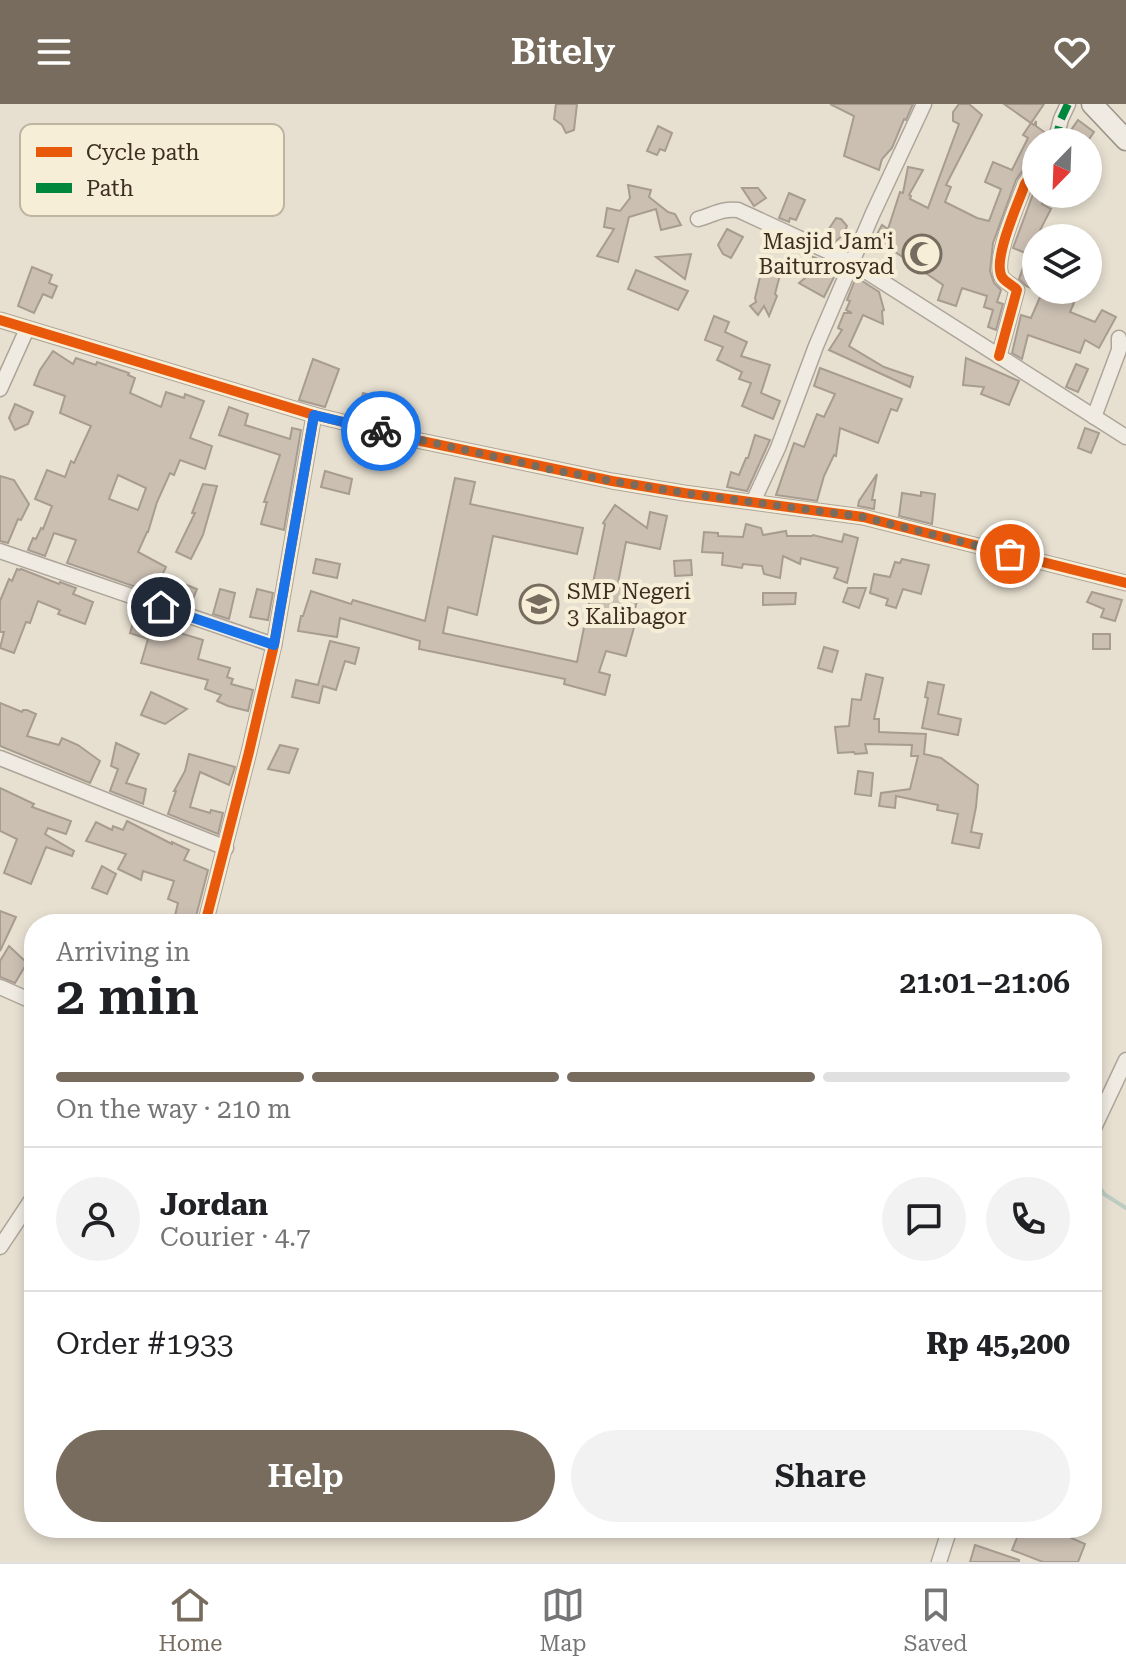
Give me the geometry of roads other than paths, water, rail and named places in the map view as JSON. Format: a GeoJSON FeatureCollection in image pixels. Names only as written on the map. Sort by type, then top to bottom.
{"type":"FeatureCollection","features":[{"type":"Feature","properties":{"kind":"main road"},"geometry":{"type":"LineString","coordinates":[[1092,104],[1126,140]]}},
{"type":"Feature","properties":{"kind":"street"},"geometry":{"type":"LineString","coordinates":[[753,502],[778,448],[816,346],[891,172],[924,104]]}},
{"type":"Feature","properties":{"kind":"street"},"geometry":{"type":"LineString","coordinates":[[1059,128],[1068,104]]}},
{"type":"Feature","properties":{"kind":"street"},"geometry":{"type":"LineString","coordinates":[[999,356],[1017,290],[1003,278],[999,256],[1022,192]]}},
{"type":"Feature","properties":{"kind":"street"},"geometry":{"type":"LineString","coordinates":[[698,219],[718,211],[738,210],[853,263],[1126,437]]}},
{"type":"Feature","properties":{"kind":"street"},"geometry":{"type":"LineString","coordinates":[[0,320],[314,415],[421,441],[553,470],[671,491],[863,517],[1126,583]]}},
{"type":"Feature","properties":{"kind":"street"},"geometry":{"type":"LineString","coordinates":[[0,389],[27,329]]}},
{"type":"Feature","properties":{"kind":"street"},"geometry":{"type":"LineString","coordinates":[[1094,417],[1119,350],[1119,338]]}},
{"type":"Feature","properties":{"kind":"street"},"geometry":{"type":"LineString","coordinates":[[208,914],[274,645],[314,415]]}},
{"type":"Feature","properties":{"kind":"street"},"geometry":{"type":"LineString","coordinates":[[0,551],[274,645]]}},
{"type":"Feature","properties":{"kind":"street"},"geometry":{"type":"LineString","coordinates":[[0,758],[226,848]]}},
{"type":"Feature","properties":{"kind":"street"},"geometry":{"type":"LineString","coordinates":[[0,987],[24,998]]}},
{"type":"Feature","properties":{"kind":"street"},"geometry":{"type":"LineString","coordinates":[[1102,1111],[1126,1060]]}},
{"type":"Feature","properties":{"kind":"street"},"geometry":{"type":"LineString","coordinates":[[0,1247],[24,1211]]}},
{"type":"Feature","properties":{"kind":"street"},"geometry":{"type":"LineString","coordinates":[[939,1562],[947,1538]]}},
{"type":"Feature","properties":{"kind":"waterway"},"geometry":{"type":"LineString","coordinates":[[1102,1191],[1126,1208]]}},
{"type":"Feature","properties":{"kind":"place","name":"Masjid Jam'i Baiturrosyad"},"geometry":{"type":"Point","coordinates":[922,254]}},
{"type":"Feature","properties":{"kind":"place","name":"SMP Negeri 3 Kalibagor"},"geometry":{"type":"Point","coordinates":[539,604]}}]}
